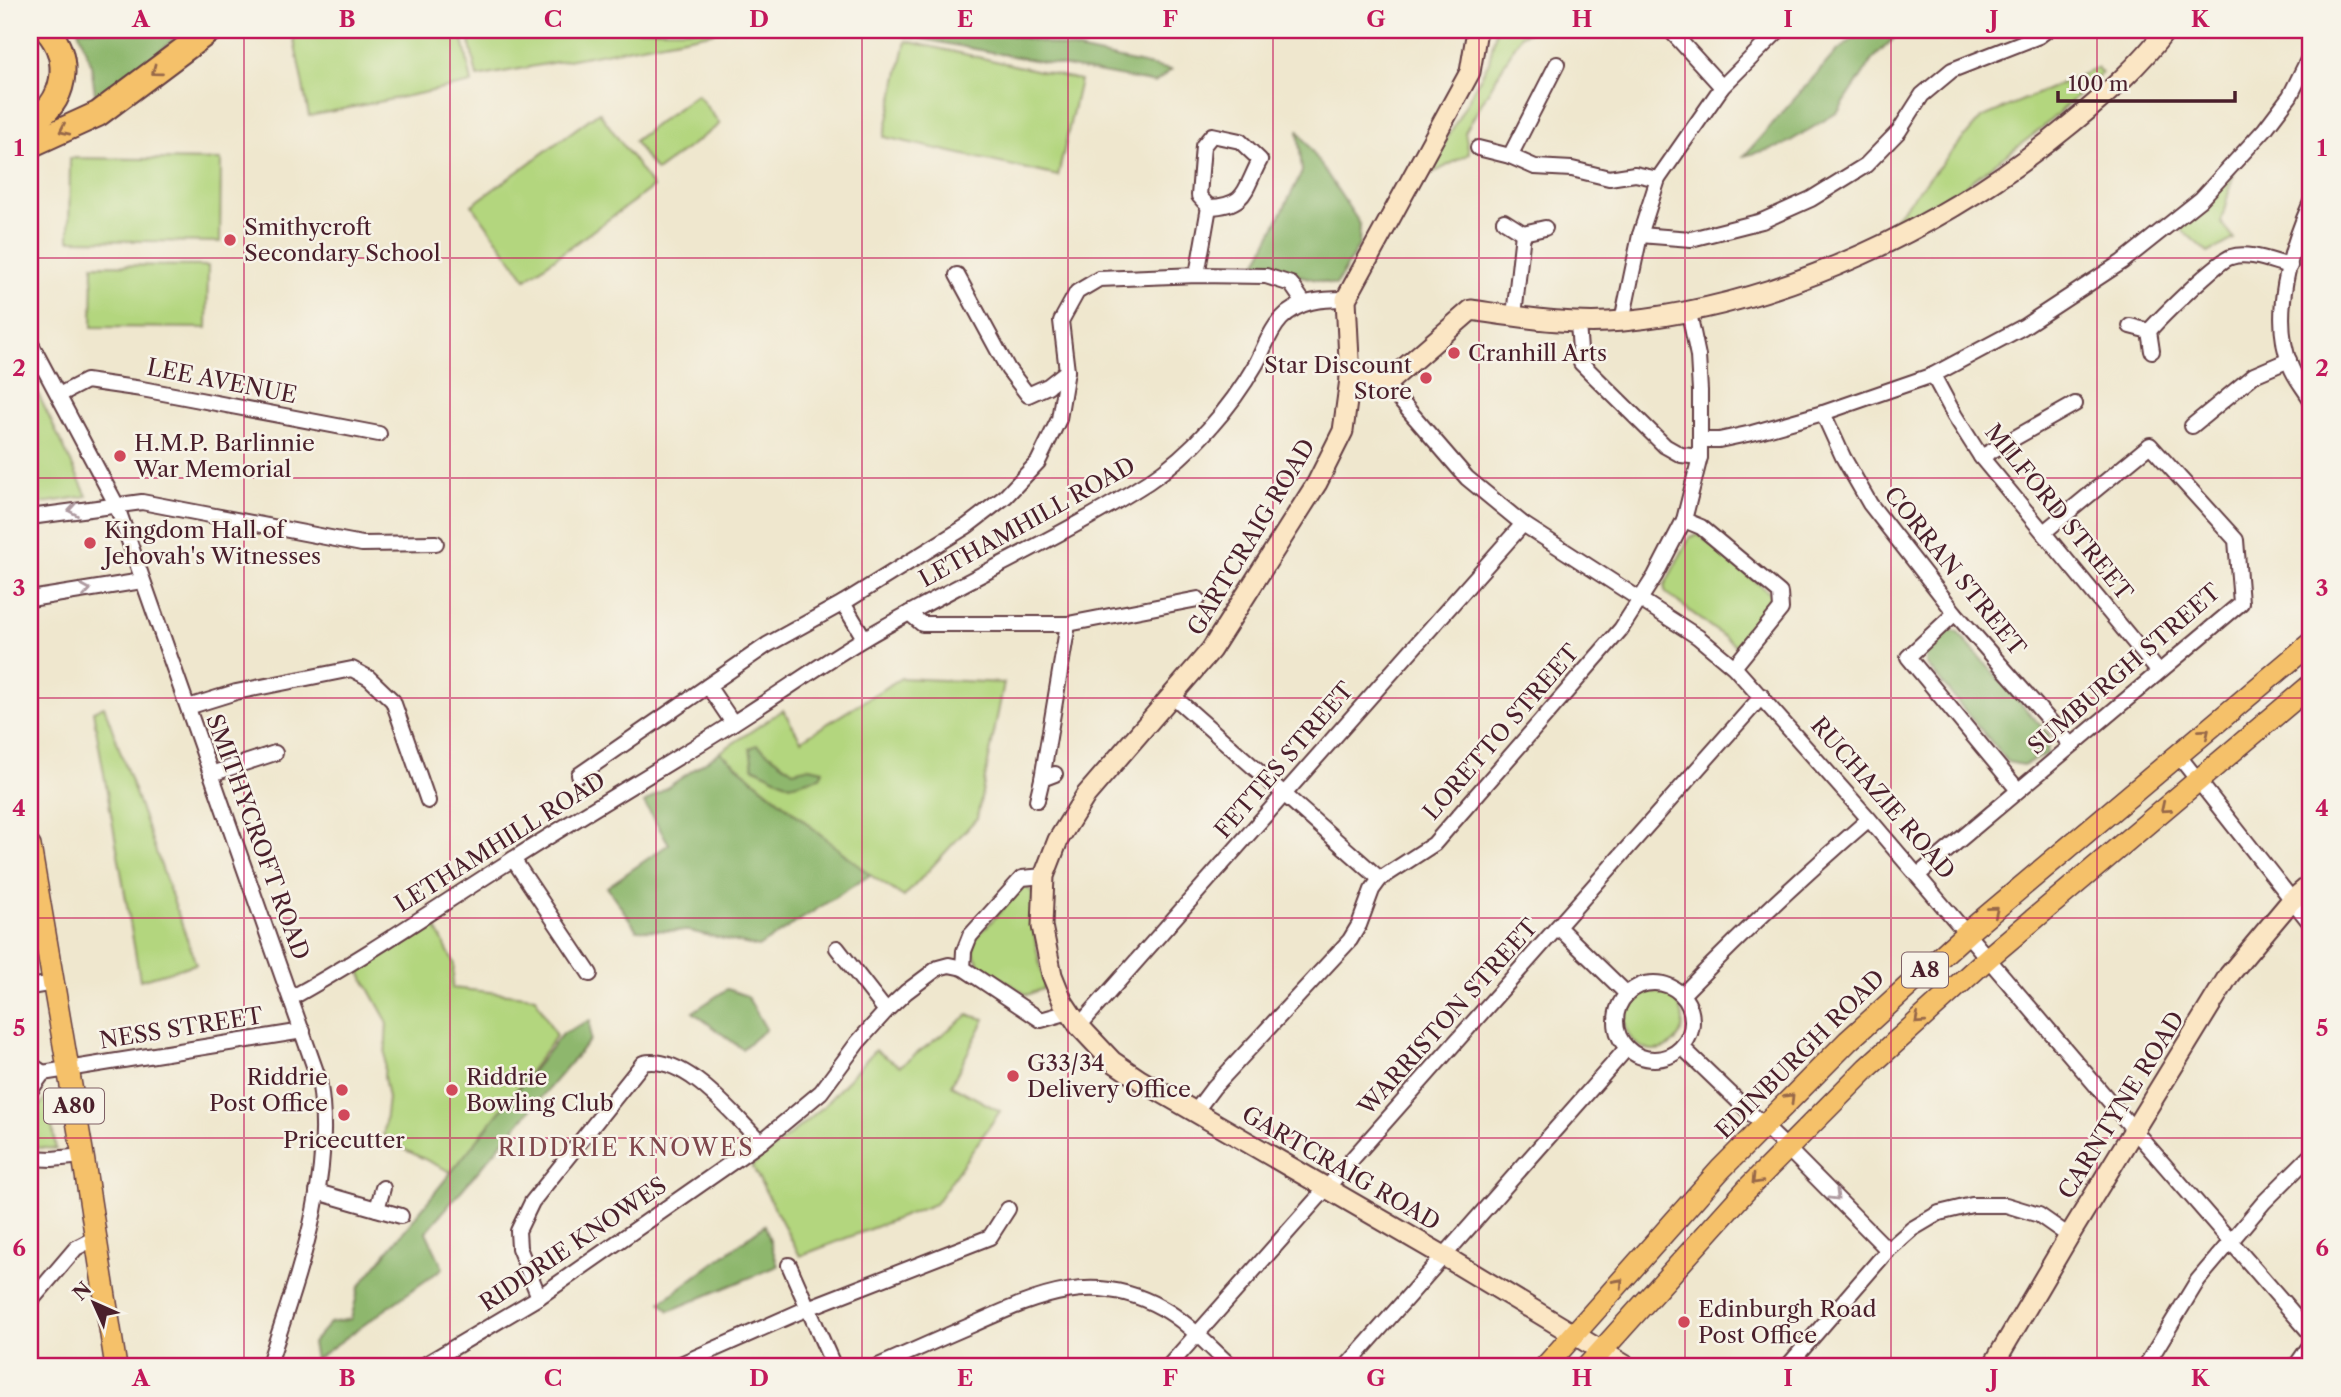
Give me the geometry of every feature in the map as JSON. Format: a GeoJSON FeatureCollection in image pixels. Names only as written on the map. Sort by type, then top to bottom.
{"type":"FeatureCollection","features":[{"type":"Feature","properties":{"kind":"highway"},"geometry":{"type":"LineString","coordinates":[[30,122],[55,99],[64,75],[61,50],[47,30]]}},
{"type":"Feature","properties":{"kind":"highway"},"geometry":{"type":"LineString","coordinates":[[30,145],[98,114],[210,30]]}},
{"type":"Feature","properties":{"kind":"main road","name":"EDINBURGH ROAD"},"geometry":{"type":"LineString","coordinates":[[1545,1367],[1763,1126],[1847,1041],[1968,932],[2311,643]]}},
{"type":"Feature","properties":{"kind":"main road","name":"A8"},"geometry":{"type":"LineString","coordinates":[[1594,1359],[1832,1101],[1989,957],[2311,685]]}},
{"type":"Feature","properties":{"kind":"main road","name":"A80"},"geometry":{"type":"LineString","coordinates":[[30,846],[116,1367]]}},
{"type":"Feature","properties":{"kind":"street"},"geometry":{"type":"LineString","coordinates":[[1304,303],[1321,299],[1346,299],[1470,72],[1477,30]]}},
{"type":"Feature","properties":{"kind":"street"},"geometry":{"type":"LineString","coordinates":[[1670,30],[1722,87]]}},
{"type":"Feature","properties":{"kind":"street"},"geometry":{"type":"LineString","coordinates":[[1622,321],[1640,235],[1658,179],[1722,87],[1779,30]]}},
{"type":"Feature","properties":{"kind":"street"},"geometry":{"type":"LineString","coordinates":[[1640,235],[1691,239],[1762,221],[1811,199],[1866,165],[1899,131],[1922,95],[1952,70],[2048,30]]}},
{"type":"Feature","properties":{"kind":"street"},"geometry":{"type":"LineString","coordinates":[[1350,380],[1373,380],[1385,384],[1471,310],[1578,324],[1689,313],[1816,273],[1886,243],[1963,201],[2035,154],[2091,108],[2166,30]]}},
{"type":"Feature","properties":{"kind":"street"},"geometry":{"type":"LineString","coordinates":[[1700,440],[1719,440],[1752,433],[1823,413],[1933,375],[2023,327],[2122,262],[2201,199],[2265,129],[2290,96],[2311,49]]}},
{"type":"Feature","properties":{"kind":"street"},"geometry":{"type":"LineString","coordinates":[[1510,156],[1557,64]]}},
{"type":"Feature","properties":{"kind":"street"},"geometry":{"type":"LineString","coordinates":[[1212,135],[1240,141],[1259,160],[1238,201],[1228,206],[1209,207],[1199,196],[1203,146],[1212,135]]}},
{"type":"Feature","properties":{"kind":"street"},"geometry":{"type":"LineString","coordinates":[[1478,148],[1510,156],[1535,167],[1572,169],[1609,178],[1635,174],[1658,179]]}},
{"type":"Feature","properties":{"kind":"street"},"geometry":{"type":"LineString","coordinates":[[2311,202],[2308,219],[2282,295],[2283,340],[2291,368],[2311,399]]}},
{"type":"Feature","properties":{"kind":"street"},"geometry":{"type":"LineString","coordinates":[[1197,275],[1209,207]]}},
{"type":"Feature","properties":{"kind":"street"},"geometry":{"type":"LineString","coordinates":[[1503,221],[1523,233],[1545,228]]}},
{"type":"Feature","properties":{"kind":"street"},"geometry":{"type":"LineString","coordinates":[[1514,316],[1523,233]]}},
{"type":"Feature","properties":{"kind":"street"},"geometry":{"type":"LineString","coordinates":[[2152,351],[2149,331],[2164,314],[2230,257],[2250,256],[2290,267]]}},
{"type":"Feature","properties":{"kind":"street"},"geometry":{"type":"LineString","coordinates":[[957,275],[1008,369],[1028,395],[1048,386],[1067,370]]}},
{"type":"Feature","properties":{"kind":"street","name":"LETHAMHILL ROAD"},"geometry":{"type":"LineString","coordinates":[[291,998],[357,961],[513,859],[733,723],[864,638],[1098,512],[1151,480],[1188,450],[1223,411],[1256,363],[1267,339],[1282,318],[1304,303],[1291,284],[1266,276],[1197,275],[1098,279],[1077,292],[1061,321],[1067,370],[1059,419],[1038,462],[1006,496],[967,526],[843,603],[767,645],[579,775]]}},
{"type":"Feature","properties":{"kind":"street","name":"GARTCRAIG ROAD"},"geometry":{"type":"LineString","coordinates":[[1346,299],[1350,380],[1343,431],[1317,484],[1211,650],[1086,795],[1058,840],[1044,881],[1042,926],[1052,975],[1070,1014],[1112,1061],[1140,1080],[1574,1334],[1594,1359],[1628,1367]]}},
{"type":"Feature","properties":{"kind":"street","name":"LORETTO STREET"},"geometry":{"type":"LineString","coordinates":[[1380,879],[1434,844],[1642,600],[1684,520],[1700,457],[1698,356],[1689,313]]}},
{"type":"Feature","properties":{"kind":"street"},"geometry":{"type":"LineString","coordinates":[[1578,324],[1581,363],[1665,446],[1681,455],[1700,457]]}},
{"type":"Feature","properties":{"kind":"street"},"geometry":{"type":"LineString","coordinates":[[2130,326],[2149,331]]}},
{"type":"Feature","properties":{"kind":"street","name":"SMITHYCROFT ROAD"},"geometry":{"type":"LineString","coordinates":[[30,342],[116,504],[319,1080],[323,1101],[323,1135],[317,1192],[309,1231],[268,1367]]}},
{"type":"Feature","properties":{"kind":"street"},"geometry":{"type":"LineString","coordinates":[[2192,426],[2254,375],[2289,360]]}},
{"type":"Feature","properties":{"kind":"street","name":"MILFORD STREET"},"geometry":{"type":"LineString","coordinates":[[1933,375],[1981,457],[2158,671]]}},
{"type":"Feature","properties":{"kind":"street","name":"LEE AVENUE"},"geometry":{"type":"LineString","coordinates":[[59,395],[86,381],[379,434]]}},
{"type":"Feature","properties":{"kind":"street","name":"RUCHAZIE ROAD"},"geometry":{"type":"LineString","coordinates":[[1385,384],[1467,478],[1523,524],[1698,637],[1734,667],[1968,932],[2134,1130],[2311,1334]]}},
{"type":"Feature","properties":{"kind":"street"},"geometry":{"type":"LineString","coordinates":[[1981,457],[2057,407],[2075,404]]}},
{"type":"Feature","properties":{"kind":"street","name":"CORRAN STREET"},"geometry":{"type":"LineString","coordinates":[[1823,413],[1843,457],[1870,504],[1955,613],[2071,746]]}},
{"type":"Feature","properties":{"kind":"street","name":"SUMBURGH STREET"},"geometry":{"type":"LineString","coordinates":[[1918,875],[2241,603],[2236,540],[2150,445],[2044,532]]}},
{"type":"Feature","properties":{"kind":"street"},"geometry":{"type":"LineString","coordinates":[[30,517],[142,502],[362,544],[436,543]]}},
{"type":"Feature","properties":{"kind":"street"},"geometry":{"type":"LineString","coordinates":[[1684,520],[1701,527],[1780,593],[1781,609],[1734,667]]}},
{"type":"Feature","properties":{"kind":"street","name":"FETTES STREET"},"geometry":{"type":"LineString","coordinates":[[1070,1014],[1284,794],[1523,524]]}},
{"type":"Feature","properties":{"kind":"street"},"geometry":{"type":"LineString","coordinates":[[30,599],[142,581]]}},
{"type":"Feature","properties":{"kind":"street"},"geometry":{"type":"LineString","coordinates":[[909,613],[922,624],[1068,624],[1198,599]]}},
{"type":"Feature","properties":{"kind":"street"},"geometry":{"type":"LineString","coordinates":[[843,603],[864,638]]}},
{"type":"Feature","properties":{"kind":"street"},"geometry":{"type":"LineString","coordinates":[[1955,613],[1908,657],[2018,790]]}},
{"type":"Feature","properties":{"kind":"street"},"geometry":{"type":"LineString","coordinates":[[1037,800],[1049,777],[1068,624]]}},
{"type":"Feature","properties":{"kind":"street"},"geometry":{"type":"LineString","coordinates":[[188,707],[245,690],[352,669],[369,678],[393,701],[428,801]]}},
{"type":"Feature","properties":{"kind":"street"},"geometry":{"type":"LineString","coordinates":[[708,686],[733,723]]}},
{"type":"Feature","properties":{"kind":"street"},"geometry":{"type":"LineString","coordinates":[[1173,696],[1380,879],[1372,890],[1359,925],[1350,940],[1213,1088],[1195,1112]]}},
{"type":"Feature","properties":{"kind":"street","name":"WARRISTON STREET"},"geometry":{"type":"LineString","coordinates":[[1168,1367],[1762,696]]}},
{"type":"Feature","properties":{"kind":"street"},"geometry":{"type":"LineString","coordinates":[[211,774],[275,753]]}},
{"type":"Feature","properties":{"kind":"street"},"geometry":{"type":"LineString","coordinates":[[2178,755],[2311,924]]}},
{"type":"Feature","properties":{"kind":"street"},"geometry":{"type":"LineString","coordinates":[[1682,995],[1802,877],[1870,819]]}},
{"type":"Feature","properties":{"kind":"street"},"geometry":{"type":"LineString","coordinates":[[513,859],[590,974]]}},
{"type":"Feature","properties":{"kind":"street"},"geometry":{"type":"LineString","coordinates":[[1044,881],[1017,883],[970,936],[964,951],[963,968],[1041,1020],[1070,1014]]}},
{"type":"Feature","properties":{"kind":"street","name":"CARNTYNE ROAD"},"geometry":{"type":"LineString","coordinates":[[1992,1367],[2229,975],[2291,901],[2311,884]]}},
{"type":"Feature","properties":{"kind":"street"},"geometry":{"type":"LineString","coordinates":[[1559,928],[1627,994]]}},
{"type":"Feature","properties":{"kind":"street"},"geometry":{"type":"LineString","coordinates":[[836,948],[886,1011]]}},
{"type":"Feature","properties":{"kind":"street","name":"RIDDRIE KNOWES"},"geometry":{"type":"LineString","coordinates":[[421,1367],[539,1297],[761,1142],[821,1092],[858,1042],[886,1011],[938,968],[949,965],[963,968]]}},
{"type":"Feature","properties":{"kind":"street"},"geometry":{"type":"LineString","coordinates":[[30,987],[54,983]]}},
{"type":"Feature","properties":{"kind":"street"},"geometry":{"type":"LineString","coordinates":[[1649,983],[1661,983],[1682,995],[1689,1004],[1692,1027],[1689,1038],[1682,1047],[1672,1055],[1649,1059],[1627,1048],[1617,1027],[1620,1004],[1627,994],[1649,983]]}},
{"type":"Feature","properties":{"kind":"street","name":"NESS STREET"},"geometry":{"type":"LineString","coordinates":[[36,1074],[303,1031]]}},
{"type":"Feature","properties":{"kind":"street"},"geometry":{"type":"LineString","coordinates":[[1682,1047],[1888,1250]]}},
{"type":"Feature","properties":{"kind":"street"},"geometry":{"type":"LineString","coordinates":[[1346,1367],[1627,1048]]}},
{"type":"Feature","properties":{"kind":"street"},"geometry":{"type":"LineString","coordinates":[[539,1297],[519,1248],[518,1231],[532,1202],[643,1063],[653,1061],[685,1072],[702,1084],[761,1142]]}},
{"type":"Feature","properties":{"kind":"street"},"geometry":{"type":"LineString","coordinates":[[30,1064],[36,1074],[30,1091]]}},
{"type":"Feature","properties":{"kind":"street"},"geometry":{"type":"LineString","coordinates":[[2145,1367],[2198,1280],[2264,1202],[2311,1155]]}},
{"type":"Feature","properties":{"kind":"street"},"geometry":{"type":"LineString","coordinates":[[30,1158],[83,1156]]}},
{"type":"Feature","properties":{"kind":"street"},"geometry":{"type":"LineString","coordinates":[[377,1209],[383,1188]]}},
{"type":"Feature","properties":{"kind":"street"},"geometry":{"type":"LineString","coordinates":[[317,1192],[401,1216]]}},
{"type":"Feature","properties":{"kind":"street"},"geometry":{"type":"LineString","coordinates":[[1787,1367],[1888,1250],[1912,1229],[1940,1213],[1972,1205],[2006,1205],[2039,1215],[2069,1236]]}},
{"type":"Feature","properties":{"kind":"street"},"geometry":{"type":"LineString","coordinates":[[674,1367],[808,1308],[990,1237],[1009,1209]]}},
{"type":"Feature","properties":{"kind":"street"},"geometry":{"type":"LineString","coordinates":[[30,1302],[76,1248],[94,1238]]}},
{"type":"Feature","properties":{"kind":"street"},"geometry":{"type":"LineString","coordinates":[[789,1265],[834,1367]]}},
{"type":"Feature","properties":{"kind":"street"},"geometry":{"type":"LineString","coordinates":[[876,1367],[1027,1300],[1068,1289],[1101,1288],[1137,1296],[1164,1309],[1232,1367]]}},
{"type":"Feature","properties":{"kind":"street"},"geometry":{"type":"LineString","coordinates":[[2295,1367],[2311,1344]]}},
{"type":"Feature","properties":{"kind":"green space"},"geometry":{"type":"Polygon","coordinates":[[[78,30],[183,30],[146,65],[96,101],[91,65],[78,30]]]}},
{"type":"Feature","properties":{"kind":"green space"},"geometry":{"type":"Polygon","coordinates":[[[292,30],[461,30],[472,83],[309,116],[292,30]]]}},
{"type":"Feature","properties":{"kind":"green space"},"geometry":{"type":"Polygon","coordinates":[[[467,30],[727,30],[477,77],[467,30]]]}},
{"type":"Feature","properties":{"kind":"green space"},"geometry":{"type":"Polygon","coordinates":[[[874,30],[986,30],[1171,70],[1155,83],[874,30]]]}},
{"type":"Feature","properties":{"kind":"green space"},"geometry":{"type":"Polygon","coordinates":[[[1496,30],[1535,30],[1521,35],[1465,132],[1469,154],[1426,177],[1489,62],[1496,30]]]}},
{"type":"Feature","properties":{"kind":"green space"},"geometry":{"type":"Polygon","coordinates":[[[1865,30],[1902,30],[1872,60],[1838,112],[1782,146],[1744,156],[1836,52],[1865,30]]]}},
{"type":"Feature","properties":{"kind":"green space"},"geometry":{"type":"Polygon","coordinates":[[[906,41],[1080,80],[1058,176],[884,137],[906,41]]]}},
{"type":"Feature","properties":{"kind":"green space"},"geometry":{"type":"Polygon","coordinates":[[[2097,68],[2102,73],[2041,129],[1969,183],[1895,224],[1893,220],[1981,118],[2097,68]]]}},
{"type":"Feature","properties":{"kind":"green space"},"geometry":{"type":"Polygon","coordinates":[[[697,94],[720,124],[656,171],[634,141],[697,94]]]}},
{"type":"Feature","properties":{"kind":"green space"},"geometry":{"type":"Polygon","coordinates":[[[599,112],[653,187],[526,279],[472,205],[599,112]]]}},
{"type":"Feature","properties":{"kind":"green space"},"geometry":{"type":"Polygon","coordinates":[[[1298,130],[1360,224],[1359,245],[1336,285],[1256,264],[1302,172],[1298,130]]]}},
{"type":"Feature","properties":{"kind":"green space"},"geometry":{"type":"Polygon","coordinates":[[[70,158],[221,160],[220,242],[69,240],[70,158]]]}},
{"type":"Feature","properties":{"kind":"green space"},"geometry":{"type":"Polygon","coordinates":[[[2234,172],[2221,222],[2234,239],[2208,253],[2180,228],[2234,172]]]}},
{"type":"Feature","properties":{"kind":"green space"},"geometry":{"type":"Polygon","coordinates":[[[93,265],[208,266],[207,328],[92,327],[93,265]]]}},
{"type":"Feature","properties":{"kind":"green space"},"geometry":{"type":"Polygon","coordinates":[[[30,377],[87,496],[30,505],[30,377]]]}},
{"type":"Feature","properties":{"kind":"green space"},"geometry":{"type":"Polygon","coordinates":[[[1699,535],[1772,595],[1773,608],[1745,646],[1736,646],[1666,593],[1664,586],[1690,537],[1699,535]]]}},
{"type":"Feature","properties":{"kind":"green space"},"geometry":{"type":"Polygon","coordinates":[[[1948,630],[1957,632],[2049,735],[2047,754],[2023,765],[2008,762],[1926,664],[1926,653],[1948,630]]]}},
{"type":"Feature","properties":{"kind":"green space"},"geometry":{"type":"Polygon","coordinates":[[[901,678],[1004,683],[977,818],[904,897],[870,875],[720,752],[783,710],[801,740],[901,678]]]}},
{"type":"Feature","properties":{"kind":"green space"},"geometry":{"type":"Polygon","coordinates":[[[104,706],[196,964],[140,980],[93,711],[104,706]]]}},
{"type":"Feature","properties":{"kind":"green space"},"geometry":{"type":"Polygon","coordinates":[[[757,745],[793,771],[810,767],[823,770],[820,777],[790,785],[753,767],[750,748],[757,745]]]}},
{"type":"Feature","properties":{"kind":"green space"},"geometry":{"type":"Polygon","coordinates":[[[720,752],[870,875],[758,947],[689,931],[637,930],[607,887],[669,844],[644,803],[720,752]]]}},
{"type":"Feature","properties":{"kind":"green space"},"geometry":{"type":"Polygon","coordinates":[[[1022,888],[1028,888],[1033,893],[1035,939],[1045,984],[1043,989],[1027,995],[981,965],[975,957],[973,947],[974,940],[1022,888]]]}},
{"type":"Feature","properties":{"kind":"green space","name":"Riddrie Bowling Club"},"geometry":{"type":"Polygon","coordinates":[[[434,924],[454,963],[452,988],[535,997],[556,1036],[455,1174],[383,1139],[388,1098],[384,1077],[387,1021],[360,972],[371,965],[370,963],[434,924]]]}},
{"type":"Feature","properties":{"kind":"green space"},"geometry":{"type":"Polygon","coordinates":[[[727,989],[747,996],[766,1029],[742,1049],[693,1012],[727,989]]]}},
{"type":"Feature","properties":{"kind":"green space"},"geometry":{"type":"Polygon","coordinates":[[[1648,992],[1660,992],[1675,1000],[1683,1015],[1683,1027],[1675,1042],[1660,1050],[1648,1050],[1633,1042],[1625,1027],[1625,1015],[1633,1000],[1648,992]]]}},
{"type":"Feature","properties":{"kind":"green space"},"geometry":{"type":"Polygon","coordinates":[[[968,1015],[985,1019],[951,1085],[1000,1111],[935,1204],[800,1256],[752,1166],[823,1107],[875,1050],[900,1066],[968,1015]]]}},
{"type":"Feature","properties":{"kind":"green space"},"geometry":{"type":"Polygon","coordinates":[[[590,1020],[590,1040],[426,1232],[443,1268],[315,1360],[312,1343],[330,1323],[351,1319],[359,1287],[562,1034],[590,1020]]]}},
{"type":"Feature","properties":{"kind":"green space"},"geometry":{"type":"Polygon","coordinates":[[[47,1096],[56,1149],[30,1147],[30,1120],[47,1096]]]}},
{"type":"Feature","properties":{"kind":"green space"},"geometry":{"type":"Polygon","coordinates":[[[765,1225],[778,1266],[669,1311],[661,1302],[765,1225]]]}},
{"type":"Feature","properties":{"kind":"place","name":"Smithycroft Secondary School"},"geometry":{"type":"Point","coordinates":[230,240]}},
{"type":"Feature","properties":{"kind":"place","name":"Cranhill Arts"},"geometry":{"type":"Point","coordinates":[1454,353]}},
{"type":"Feature","properties":{"kind":"place","name":"Star Discount Store"},"geometry":{"type":"Point","coordinates":[1426,378]}},
{"type":"Feature","properties":{"kind":"place","name":"H.M.P. Barlinnie War Memorial"},"geometry":{"type":"Point","coordinates":[120,456]}},
{"type":"Feature","properties":{"kind":"place","name":"Kingdom Hall of Jehovah's Witnesses"},"geometry":{"type":"Point","coordinates":[90,543]}},
{"type":"Feature","properties":{"kind":"place","name":"G33/34 Delivery Office"},"geometry":{"type":"Point","coordinates":[1013,1076]}},
{"type":"Feature","properties":{"kind":"place","name":"Riddrie Post Office"},"geometry":{"type":"Point","coordinates":[342,1090]}},
{"type":"Feature","properties":{"kind":"place","name":"Riddrie Bowling Club"},"geometry":{"type":"Point","coordinates":[452,1090]}},
{"type":"Feature","properties":{"kind":"place","name":"Pricecutter"},"geometry":{"type":"Point","coordinates":[344,1115]}},
{"type":"Feature","properties":{"kind":"place","name":"Edinburgh Road Post Office"},"geometry":{"type":"Point","coordinates":[1684,1322]}},
{"type":"Feature","properties":{"kind":"district","name":"RIDDRIE KNOWES"},"geometry":{"type":"Point","coordinates":[626,1148]}}]}
